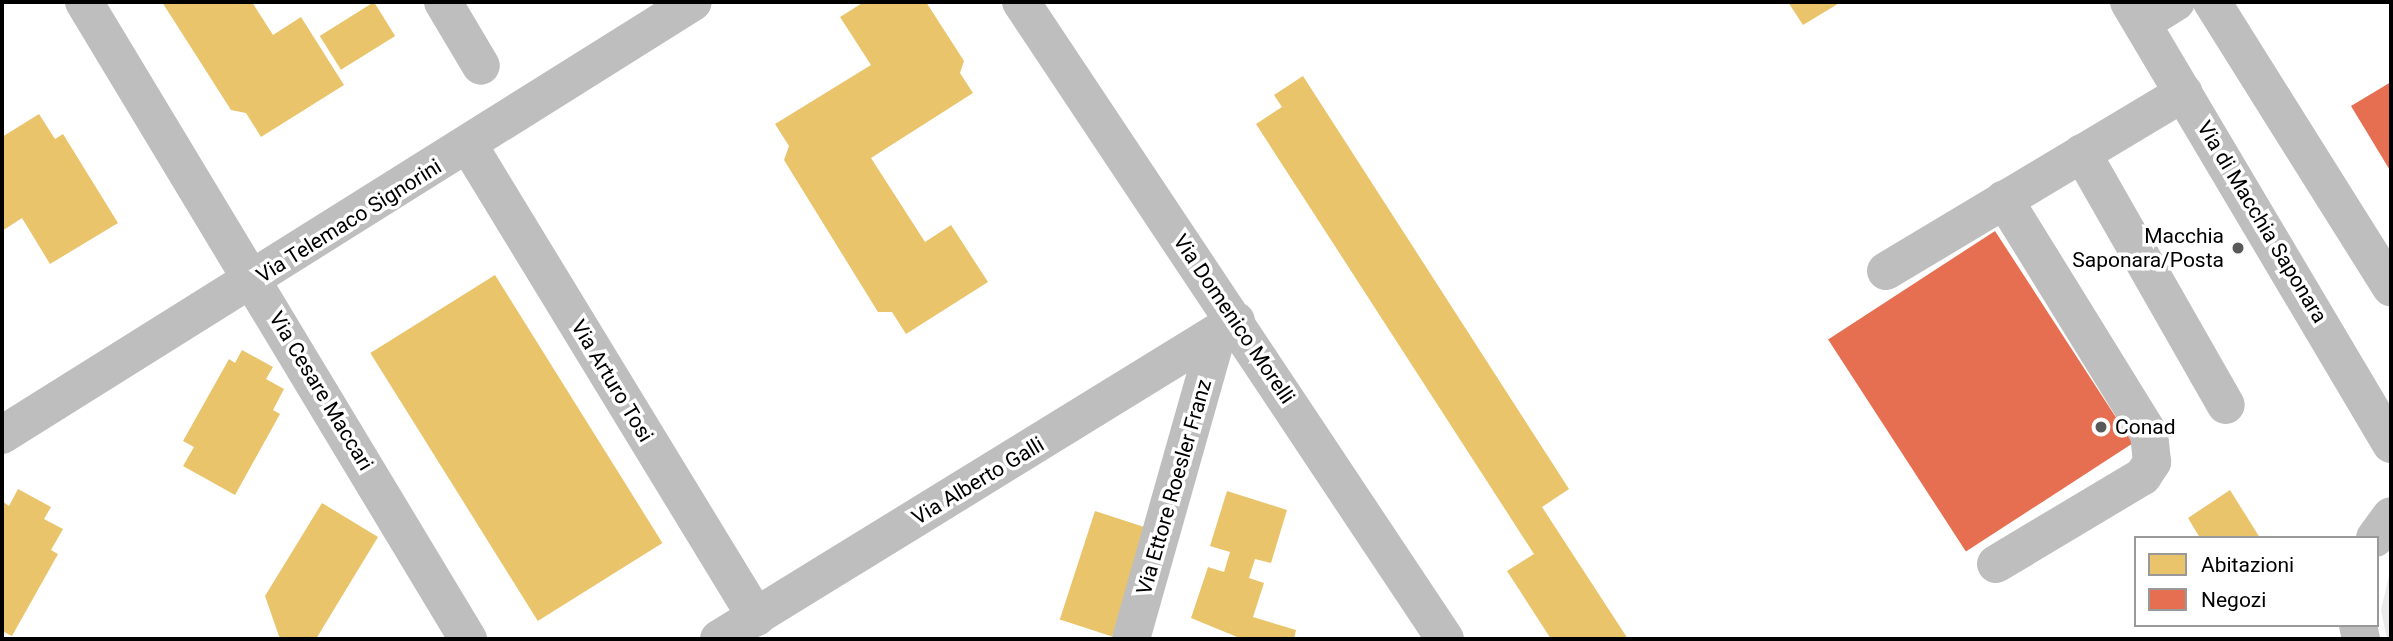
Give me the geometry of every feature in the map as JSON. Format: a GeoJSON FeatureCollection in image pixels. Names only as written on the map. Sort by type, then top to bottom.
{"type":"FeatureCollection","features":[{"type":"Feature","properties":{"kind":"street","name":"Via Cesare Maccari"},"geometry":{"type":"LineString","coordinates":[[84,2],[255,280],[468,639]]}},
{"type":"Feature","properties":{"kind":"street"},"geometry":{"type":"LineString","coordinates":[[443,2],[481,66]]}},
{"type":"Feature","properties":{"kind":"street","name":"Via Telemaco Signorini"},"geometry":{"type":"LineString","coordinates":[[2,435],[255,280],[693,2]]}},
{"type":"Feature","properties":{"kind":"street","name":"Via Domenico Morelli"},"geometry":{"type":"LineString","coordinates":[[1021,2],[1227,328],[1445,639]]}},
{"type":"Feature","properties":{"kind":"street"},"geometry":{"type":"LineString","coordinates":[[2135,12],[2176,2]]}},
{"type":"Feature","properties":{"kind":"street"},"geometry":{"type":"LineString","coordinates":[[2212,2],[2391,287]]}},
{"type":"Feature","properties":{"kind":"street","name":"Via di Macchia Saponara"},"geometry":{"type":"LineString","coordinates":[[2135,12],[2391,444]]}},
{"type":"Feature","properties":{"kind":"street"},"geometry":{"type":"LineString","coordinates":[[1886,271],[2184,93]]}},
{"type":"Feature","properties":{"kind":"street","name":"Via Arturo Tosi"},"geometry":{"type":"LineString","coordinates":[[468,146],[756,617]]}},
{"type":"Feature","properties":{"kind":"street"},"geometry":{"type":"LineString","coordinates":[[2082,153],[2226,405]]}},
{"type":"Feature","properties":{"kind":"street"},"geometry":{"type":"LineString","coordinates":[[1996,564],[2143,476],[2152,462],[2149,434],[2004,199]]}},
{"type":"Feature","properties":{"kind":"street","name":"Via Alberto Galli"},"geometry":{"type":"LineString","coordinates":[[719,639],[1227,328]]}},
{"type":"Feature","properties":{"kind":"street","name":"Via Ettore Roesler Franz"},"geometry":{"type":"LineString","coordinates":[[1131,639],[1227,328]]}},
{"type":"Feature","properties":{"kind":"street"},"geometry":{"type":"LineString","coordinates":[[2376,536],[2391,516]]}},
{"type":"Feature","properties":{"kind":"shaded area"},"geometry":{"type":"Polygon","coordinates":[[[2391,567],[2391,639],[2387,639],[2381,610],[2391,567]]]}},
{"type":"Feature","properties":{"kind":"building: Abitazioni"},"geometry":{"type":"Polygon","coordinates":[[[162,2],[252,2],[273,35],[301,17],[344,85],[261,137],[246,113],[231,110],[162,2]]]}},
{"type":"Feature","properties":{"kind":"building: Abitazioni"},"geometry":{"type":"Polygon","coordinates":[[[374,2],[395,36],[341,70],[320,36],[374,2]]]}},
{"type":"Feature","properties":{"kind":"building: Abitazioni"},"geometry":{"type":"Polygon","coordinates":[[[864,2],[926,2],[964,61],[960,73],[973,93],[871,158],[925,242],[951,225],[988,282],[906,334],[892,312],[878,312],[784,160],[789,146],[775,124],[871,65],[840,17],[864,2]]]}},
{"type":"Feature","properties":{"kind":"building: Abitazioni"},"geometry":{"type":"Polygon","coordinates":[[[1788,2],[1841,2],[1803,25],[1788,2]]]}},
{"type":"Feature","properties":{"kind":"building: Abitazioni"},"geometry":{"type":"Polygon","coordinates":[[[1303,76],[1569,489],[1542,507],[1628,639],[1551,639],[1507,571],[1534,554],[1256,124],[1282,107],[1274,95],[1303,76]]]}},
{"type":"Feature","properties":{"kind":"building: Abitazioni"},"geometry":{"type":"Polygon","coordinates":[[[39,114],[55,139],[63,134],[118,223],[50,264],[22,218],[2,231],[2,137],[39,114]]]}},
{"type":"Feature","properties":{"kind":"building: Abitazioni"},"geometry":{"type":"Polygon","coordinates":[[[495,275],[662,543],[538,621],[370,353],[495,275]]]}},
{"type":"Feature","properties":{"kind":"building: Abitazioni"},"geometry":{"type":"Polygon","coordinates":[[[242,350],[273,367],[266,379],[284,389],[273,410],[280,414],[235,495],[183,466],[194,447],[183,441],[229,359],[235,363],[242,350]]]}},
{"type":"Feature","properties":{"kind":"building: Abitazioni"},"geometry":{"type":"Polygon","coordinates":[[[18,489],[51,507],[44,519],[63,529],[51,550],[58,554],[12,636],[2,631],[2,501],[9,506],[18,489]]]}},
{"type":"Feature","properties":{"kind":"building: Abitazioni"},"geometry":{"type":"Polygon","coordinates":[[[2230,490],[2259,536],[2199,536],[2188,518],[2230,490]]]}},
{"type":"Feature","properties":{"kind":"building: Abitazioni"},"geometry":{"type":"Polygon","coordinates":[[[1227,491],[1287,510],[1271,563],[1255,559],[1249,578],[1264,583],[1253,617],[1296,630],[1294,639],[1242,639],[1191,618],[1208,567],[1224,572],[1230,552],[1210,546],[1227,491]]]}},
{"type":"Feature","properties":{"kind":"building: Abitazioni"},"geometry":{"type":"Polygon","coordinates":[[[322,503],[378,537],[316,639],[280,639],[265,596],[322,503]]]}},
{"type":"Feature","properties":{"kind":"building: Abitazioni"},"geometry":{"type":"Polygon","coordinates":[[[1095,511],[1147,528],[1112,636],[1060,619],[1095,511]]]}},
{"type":"Feature","properties":{"kind":"building: Negozi"},"geometry":{"type":"Polygon","coordinates":[[[2391,82],[2391,172],[2351,106],[2391,82]]]}},
{"type":"Feature","properties":{"kind":"building: Negozi"},"geometry":{"type":"Polygon","coordinates":[[[1995,231],[2133,443],[1966,552],[1828,339],[1995,231]]]}},
{"type":"Feature","properties":{"kind":"place","name":"Macchia Saponara/Posta"},"geometry":{"type":"Point","coordinates":[2238,248]}},
{"type":"Feature","properties":{"kind":"place","name":"Conad"},"geometry":{"type":"Point","coordinates":[2101,427]}}]}
